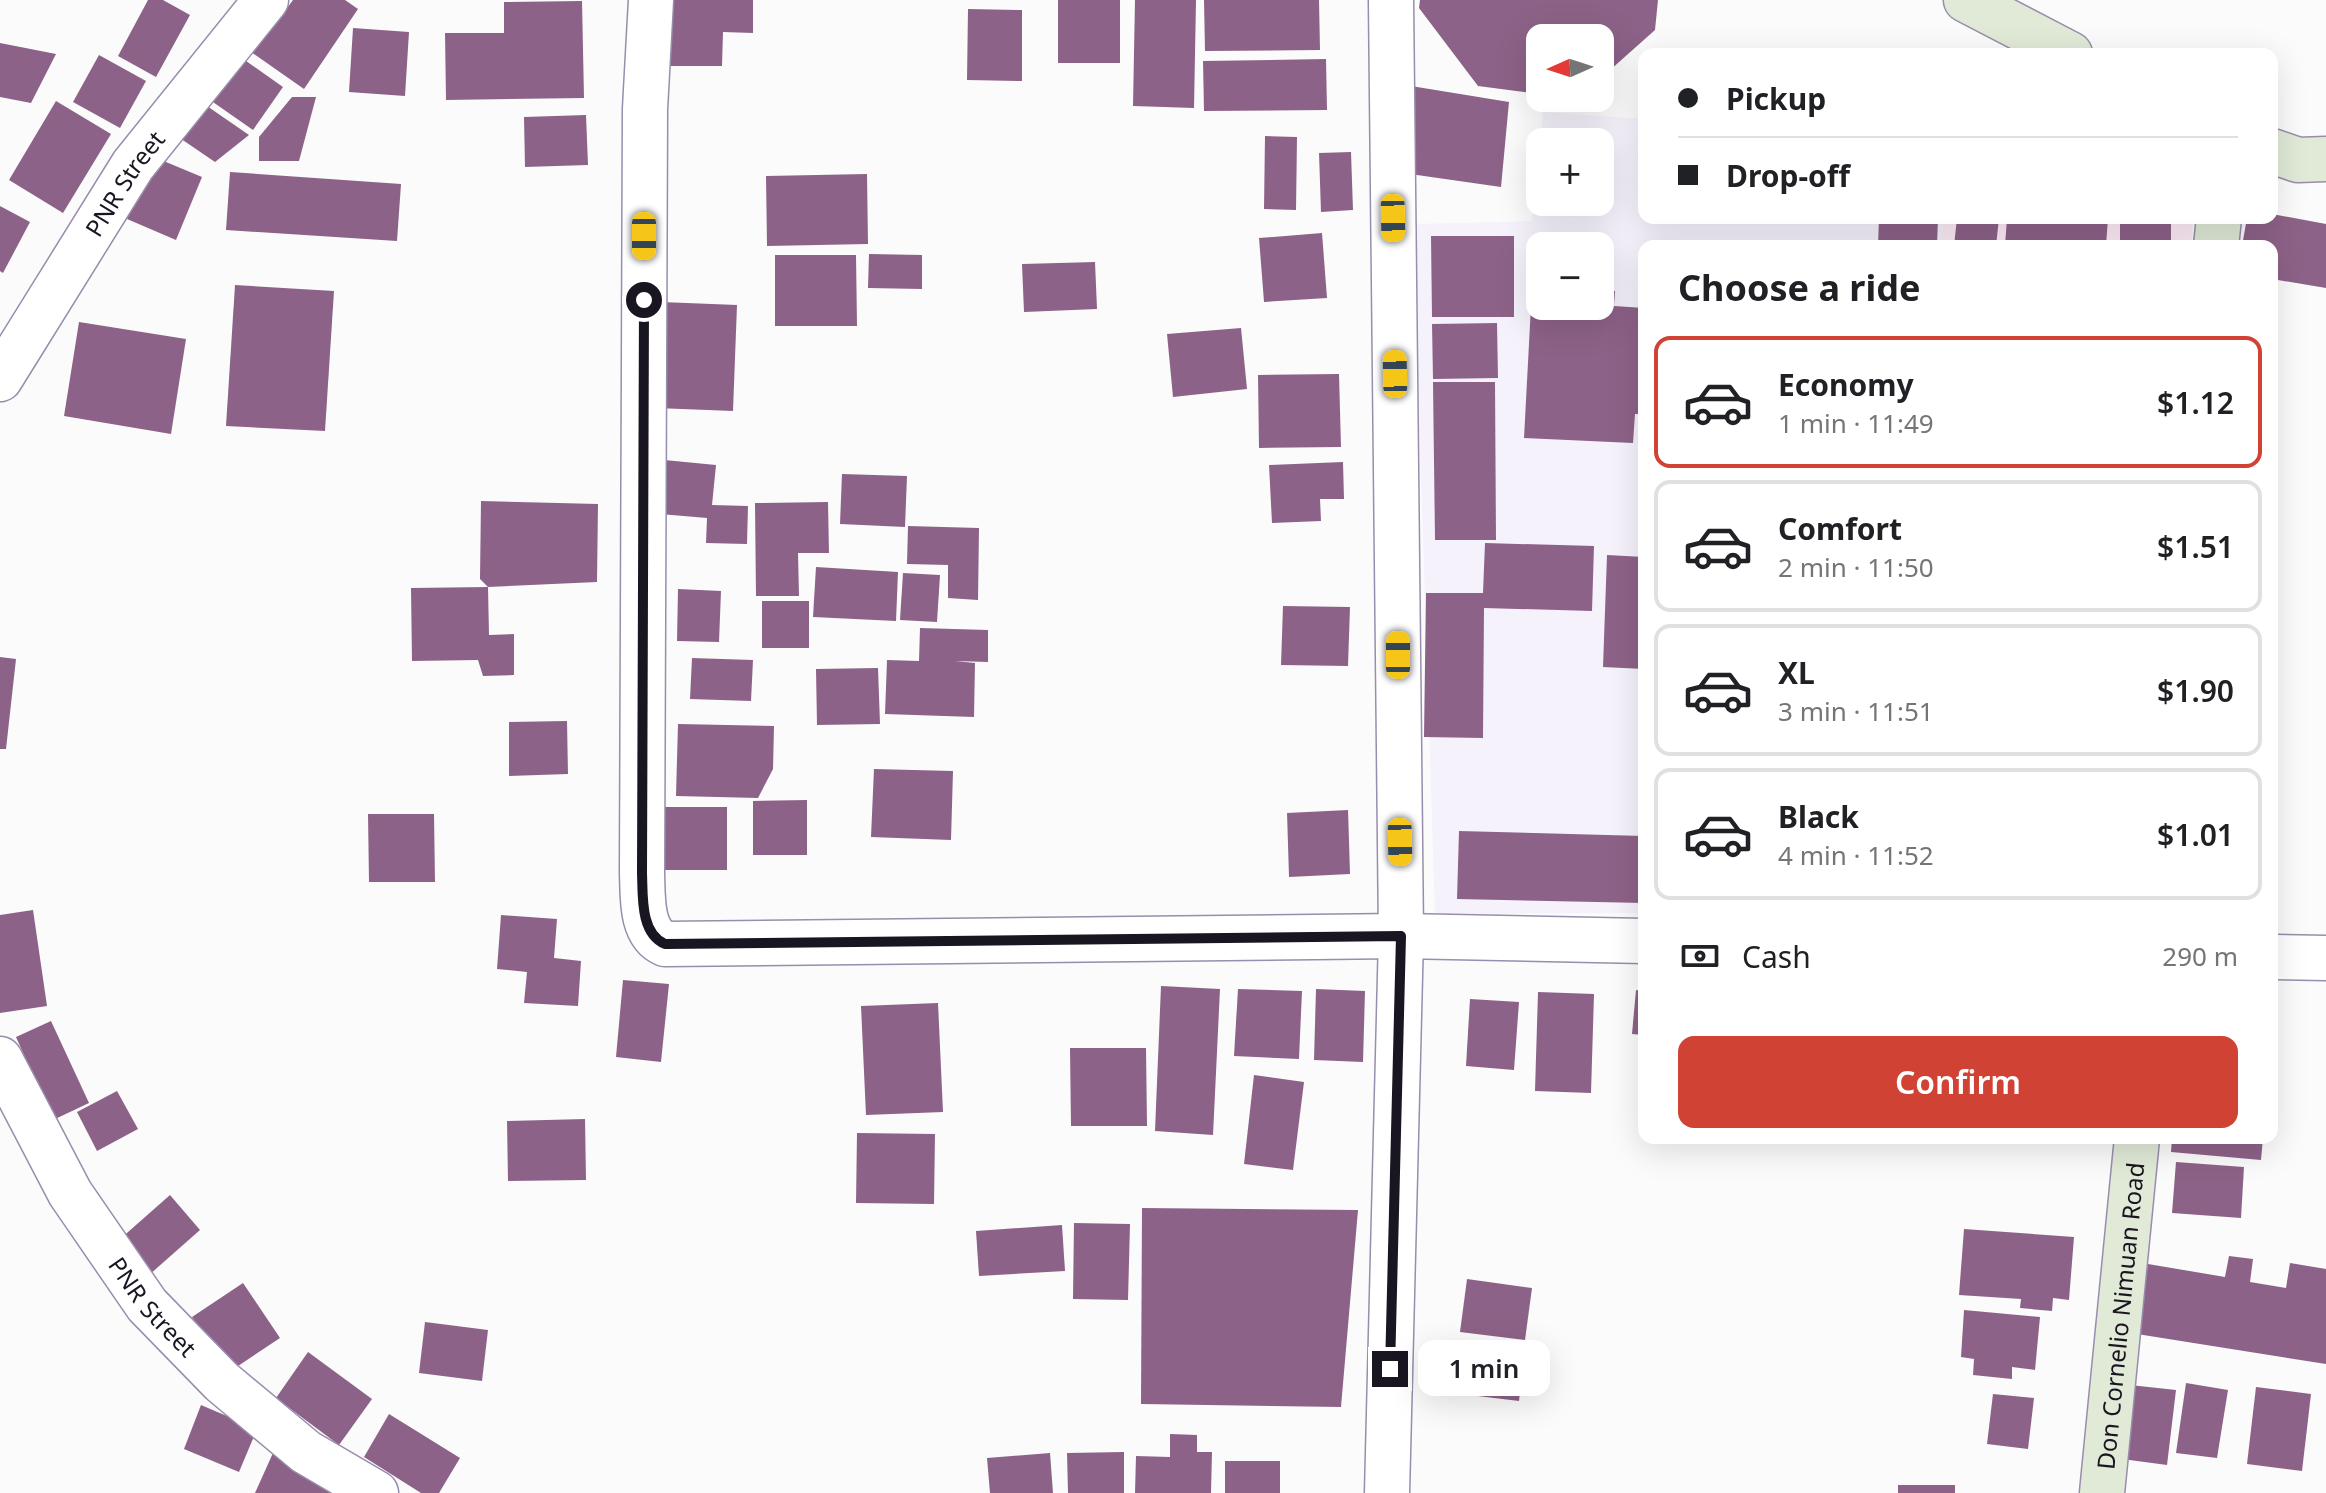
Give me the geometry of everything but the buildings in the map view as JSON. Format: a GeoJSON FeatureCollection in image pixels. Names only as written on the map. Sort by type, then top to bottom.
{"type":"FeatureCollection","features":[{"type":"Feature","properties":{"kind":"street","name":"PNR Street"},"geometry":{"type":"LineString","coordinates":[[0,379],[133,165],[266,0]]}},
{"type":"Feature","properties":{"kind":"street"},"geometry":{"type":"LineString","coordinates":[[651,0],[645,125],[642,873],[644,912],[659,941],[665,944],[1401,936],[1638,941]]}},
{"type":"Feature","properties":{"kind":"street"},"geometry":{"type":"LineString","coordinates":[[1387,1493],[1401,936],[1391,0]]}},
{"type":"Feature","properties":{"kind":"street"},"geometry":{"type":"LineString","coordinates":[[1966,0],[2058,48]]}},
{"type":"Feature","properties":{"kind":"street"},"geometry":{"type":"LineString","coordinates":[[2278,153],[2298,160],[2326,159]]}},
{"type":"Feature","properties":{"kind":"street"},"geometry":{"type":"LineString","coordinates":[[2278,957],[2326,958]]}},
{"type":"Feature","properties":{"kind":"street","name":"PNR Street"},"geometry":{"type":"LineString","coordinates":[[0,1059],[70,1193],[147,1305],[222,1382],[306,1452],[376,1493]]}},
{"type":"Feature","properties":{"kind":"street","name":"Don Cornelio Nimuan Road"},"geometry":{"type":"LineString","coordinates":[[2102,1493],[2136,1144]]}},
{"type":"Feature","properties":{"kind":"shaded area"},"geometry":{"type":"Polygon","coordinates":[[[1543,112],[1638,119],[1638,224],[1943,224],[1941,240],[1638,240],[1638,913],[1435,914],[1413,224],[1532,221],[1533,216],[1614,216],[1614,128],[1541,128],[1543,112]]]}},
{"type":"Feature","properties":{"kind":"shaded area"},"geometry":{"type":"Polygon","coordinates":[[[1943,224],[2193,224],[2191,240],[1941,240],[1943,224]]]}},
{"type":"Feature","properties":{"kind":"route"},"geometry":{"type":"LineString","coordinates":[[644,300],[642,873],[644,912],[651,930],[665,944],[1401,936],[1390,1369]]}}]}
